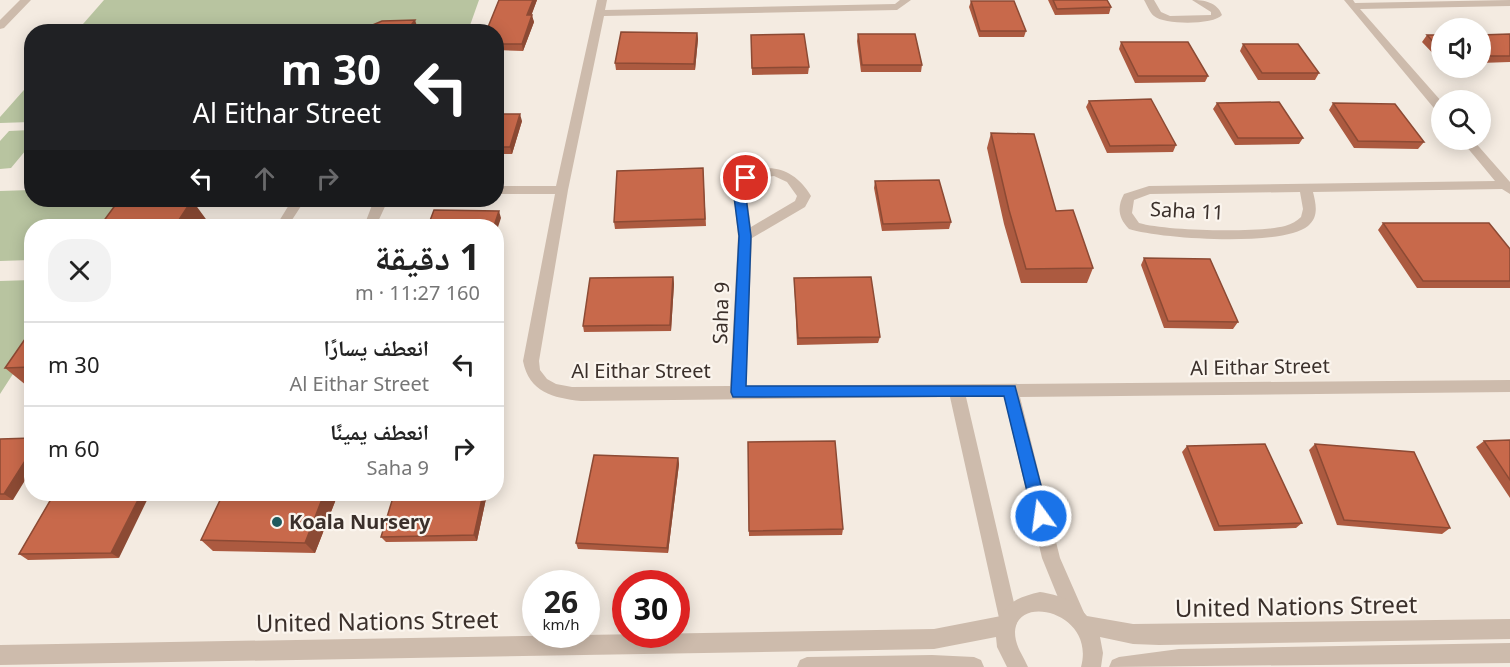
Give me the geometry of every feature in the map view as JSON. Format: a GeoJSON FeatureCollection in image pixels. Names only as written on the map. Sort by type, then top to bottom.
{"type":"FeatureCollection","features":[{"type":"Feature","properties":{"kind":"street"},"geometry":{"type":"LineString","coordinates":[[0,26],[26,0]]}},
{"type":"Feature","properties":{"kind":"street"},"geometry":{"type":"LineString","coordinates":[[761,10],[768,0]]}},
{"type":"Feature","properties":{"kind":"street"},"geometry":{"type":"LineString","coordinates":[[601,7],[761,10],[897,7],[906,0]]}},
{"type":"Feature","properties":{"kind":"street"},"geometry":{"type":"LineString","coordinates":[[1149,0],[1158,14],[1168,20],[1214,18],[1217,15],[1215,10],[1197,0]]}},
{"type":"Feature","properties":{"kind":"street"},"geometry":{"type":"LineString","coordinates":[[1349,3],[1510,3]]}},
{"type":"Feature","properties":{"kind":"street"},"geometry":{"type":"LineString","coordinates":[[1349,3],[1431,97]]}},
{"type":"Feature","properties":{"kind":"street","name":"Al Eithar Street"},"geometry":{"type":"LineString","coordinates":[[601,7],[562,190],[531,361],[532,371],[537,380],[549,390],[580,393],[1510,386]]}},
{"type":"Feature","properties":{"kind":"street"},"geometry":{"type":"LineString","coordinates":[[1476,150],[1508,187]]}},
{"type":"Feature","properties":{"kind":"street","name":"Saha 9"},"geometry":{"type":"LineString","coordinates":[[738,392],[745,236],[739,189],[746,178],[770,171],[783,173],[795,180],[804,196],[800,204],[745,236]]}},
{"type":"Feature","properties":{"kind":"street","name":"Saha 11"},"geometry":{"type":"LineString","coordinates":[[1306,189],[1311,209],[1306,221],[1295,228],[1275,232],[1167,233],[1134,226],[1126,217],[1125,204],[1129,197],[1149,190],[1508,187]]}},
{"type":"Feature","properties":{"kind":"street"},"geometry":{"type":"LineString","coordinates":[[504,190],[562,190]]}},
{"type":"Feature","properties":{"kind":"street"},"geometry":{"type":"LineString","coordinates":[[1010,390],[1051,558],[1094,649],[1091,667]]}},
{"type":"Feature","properties":{"kind":"street"},"geometry":{"type":"LineString","coordinates":[[957,391],[1007,623],[1005,636],[1007,649],[1018,667]]}},
{"type":"Feature","properties":{"kind":"street","name":"United Nations Street"},"geometry":{"type":"LineString","coordinates":[[0,654],[934,639],[953,637],[1007,623],[1013,611],[1031,601],[1054,603],[1080,620],[1133,634],[1510,629]]}},
{"type":"Feature","properties":{"kind":"street"},"geometry":{"type":"LineString","coordinates":[[1119,667],[1179,659],[1510,653]]}},
{"type":"Feature","properties":{"kind":"street"},"geometry":{"type":"LineString","coordinates":[[807,667],[932,665],[974,667]]}},
{"type":"Feature","properties":{"kind":"green space"},"geometry":{"type":"Polygon","coordinates":[[[104,0],[479,0],[470,24],[83,24],[104,0]]]}},
{"type":"Feature","properties":{"kind":"green space"},"geometry":{"type":"Polygon","coordinates":[[[24,90],[24,122],[0,123],[0,117],[24,90]]]}},
{"type":"Feature","properties":{"kind":"green space"},"geometry":{"type":"Polygon","coordinates":[[[24,130],[24,152],[11,168],[0,169],[0,141],[9,131],[24,130]]]}},
{"type":"Feature","properties":{"kind":"green space"},"geometry":{"type":"Polygon","coordinates":[[[24,190],[24,207],[115,207],[107,219],[24,219],[24,260],[0,261],[0,191],[24,190]]]}},
{"type":"Feature","properties":{"kind":"green space"},"geometry":{"type":"Polygon","coordinates":[[[24,280],[24,357],[0,394],[0,281],[24,280]]]}},
{"type":"Feature","properties":{"kind":"building"},"geometry":{"type":"Polygon","coordinates":[[[499,0],[533,0],[527,15],[532,15],[522,44],[504,44],[504,24],[489,24],[499,0]]]}},
{"type":"Feature","properties":{"kind":"building"},"geometry":{"type":"Polygon","coordinates":[[[1053,0],[1107,0],[1111,7],[1057,9],[1053,0]]]}},
{"type":"Feature","properties":{"kind":"building"},"geometry":{"type":"Polygon","coordinates":[[[971,1],[1014,1],[1026,31],[980,31],[971,1]]]}},
{"type":"Feature","properties":{"kind":"building"},"geometry":{"type":"Polygon","coordinates":[[[415,20],[412,24],[375,24],[382,21],[415,20]]]}},
{"type":"Feature","properties":{"kind":"building"},"geometry":{"type":"Polygon","coordinates":[[[621,32],[697,33],[694,64],[615,63],[621,32]]]}},
{"type":"Feature","properties":{"kind":"building"},"geometry":{"type":"Polygon","coordinates":[[[804,34],[809,67],[752,68],[751,35],[804,34]]]}},
{"type":"Feature","properties":{"kind":"building"},"geometry":{"type":"Polygon","coordinates":[[[858,34],[915,34],[922,65],[862,65],[858,34]]]}},
{"type":"Feature","properties":{"kind":"building"},"geometry":{"type":"Polygon","coordinates":[[[1510,34],[1510,56],[1491,56],[1491,35],[1510,34]]]}},
{"type":"Feature","properties":{"kind":"building"},"geometry":{"type":"Polygon","coordinates":[[[1121,42],[1188,42],[1208,76],[1138,76],[1121,42]]]}},
{"type":"Feature","properties":{"kind":"building"},"geometry":{"type":"Polygon","coordinates":[[[1243,44],[1298,44],[1319,73],[1262,73],[1243,44]]]}},
{"type":"Feature","properties":{"kind":"building"},"geometry":{"type":"Polygon","coordinates":[[[1151,99],[1176,145],[1110,146],[1089,101],[1151,99]]]}},
{"type":"Feature","properties":{"kind":"building"},"geometry":{"type":"Polygon","coordinates":[[[1279,102],[1303,138],[1238,138],[1217,103],[1279,102]]]}},
{"type":"Feature","properties":{"kind":"building"},"geometry":{"type":"Polygon","coordinates":[[[1333,103],[1395,104],[1424,142],[1358,141],[1333,103]]]}},
{"type":"Feature","properties":{"kind":"building"},"geometry":{"type":"Polygon","coordinates":[[[504,114],[520,114],[510,147],[504,147],[504,114]]]}},
{"type":"Feature","properties":{"kind":"building"},"geometry":{"type":"Polygon","coordinates":[[[991,133],[1034,134],[1056,211],[1073,210],[1093,268],[1026,269],[991,133]]]}},
{"type":"Feature","properties":{"kind":"building"},"geometry":{"type":"Polygon","coordinates":[[[703,168],[705,219],[614,222],[617,171],[703,168]]]}},
{"type":"Feature","properties":{"kind":"building"},"geometry":{"type":"Polygon","coordinates":[[[939,180],[951,222],[883,224],[875,181],[939,180]]]}},
{"type":"Feature","properties":{"kind":"building"},"geometry":{"type":"Polygon","coordinates":[[[114,207],[187,207],[180,219],[105,219],[114,207]]]}},
{"type":"Feature","properties":{"kind":"building"},"geometry":{"type":"Polygon","coordinates":[[[434,210],[499,211],[496,219],[431,219],[434,210]]]}},
{"type":"Feature","properties":{"kind":"building"},"geometry":{"type":"Polygon","coordinates":[[[1383,223],[1489,223],[1510,249],[1510,281],[1423,281],[1383,223]]]}},
{"type":"Feature","properties":{"kind":"building"},"geometry":{"type":"Polygon","coordinates":[[[1144,258],[1210,259],[1238,322],[1168,321],[1144,258]]]}},
{"type":"Feature","properties":{"kind":"building"},"geometry":{"type":"Polygon","coordinates":[[[673,277],[670,325],[583,326],[590,278],[673,277]]]}},
{"type":"Feature","properties":{"kind":"building"},"geometry":{"type":"Polygon","coordinates":[[[871,277],[880,337],[798,338],[794,278],[871,277]]]}},
{"type":"Feature","properties":{"kind":"building"},"geometry":{"type":"Polygon","coordinates":[[[24,341],[24,367],[5,368],[24,341]]]}},
{"type":"Feature","properties":{"kind":"building"},"geometry":{"type":"Polygon","coordinates":[[[24,438],[24,463],[4,494],[0,494],[0,439],[24,438]]]}},
{"type":"Feature","properties":{"kind":"building"},"geometry":{"type":"Polygon","coordinates":[[[1510,440],[1510,480],[1484,441],[1510,440]]]}},
{"type":"Feature","properties":{"kind":"building"},"geometry":{"type":"Polygon","coordinates":[[[835,441],[843,529],[749,531],[748,442],[835,441]]]}},
{"type":"Feature","properties":{"kind":"building"},"geometry":{"type":"Polygon","coordinates":[[[1265,444],[1302,523],[1219,526],[1187,446],[1265,444]]]}},
{"type":"Feature","properties":{"kind":"building"},"geometry":{"type":"Polygon","coordinates":[[[1315,444],[1414,452],[1450,528],[1344,520],[1315,444]]]}},
{"type":"Feature","properties":{"kind":"building"},"geometry":{"type":"Polygon","coordinates":[[[594,455],[678,458],[667,548],[576,543],[594,455]]]}},
{"type":"Feature","properties":{"kind":"building"},"geometry":{"type":"Polygon","coordinates":[[[50,501],[137,501],[111,553],[19,554],[50,501]]]}},
{"type":"Feature","properties":{"kind":"building","name":"Koala Nursery"},"geometry":{"type":"Polygon","coordinates":[[[220,501],[321,501],[305,543],[201,540],[220,501]]]}},
{"type":"Feature","properties":{"kind":"building"},"geometry":{"type":"Polygon","coordinates":[[[392,501],[481,501],[474,535],[381,537],[392,501]]]}},
{"type":"Feature","properties":{"kind":"place","name":"Koala Nursery"},"geometry":{"type":"Point","coordinates":[277,522]}},
{"type":"Feature","properties":{"kind":"route"},"geometry":{"type":"LineString","coordinates":[[746,178],[739,189],[745,236],[738,392],[1010,390],[1041,516]]}}]}
